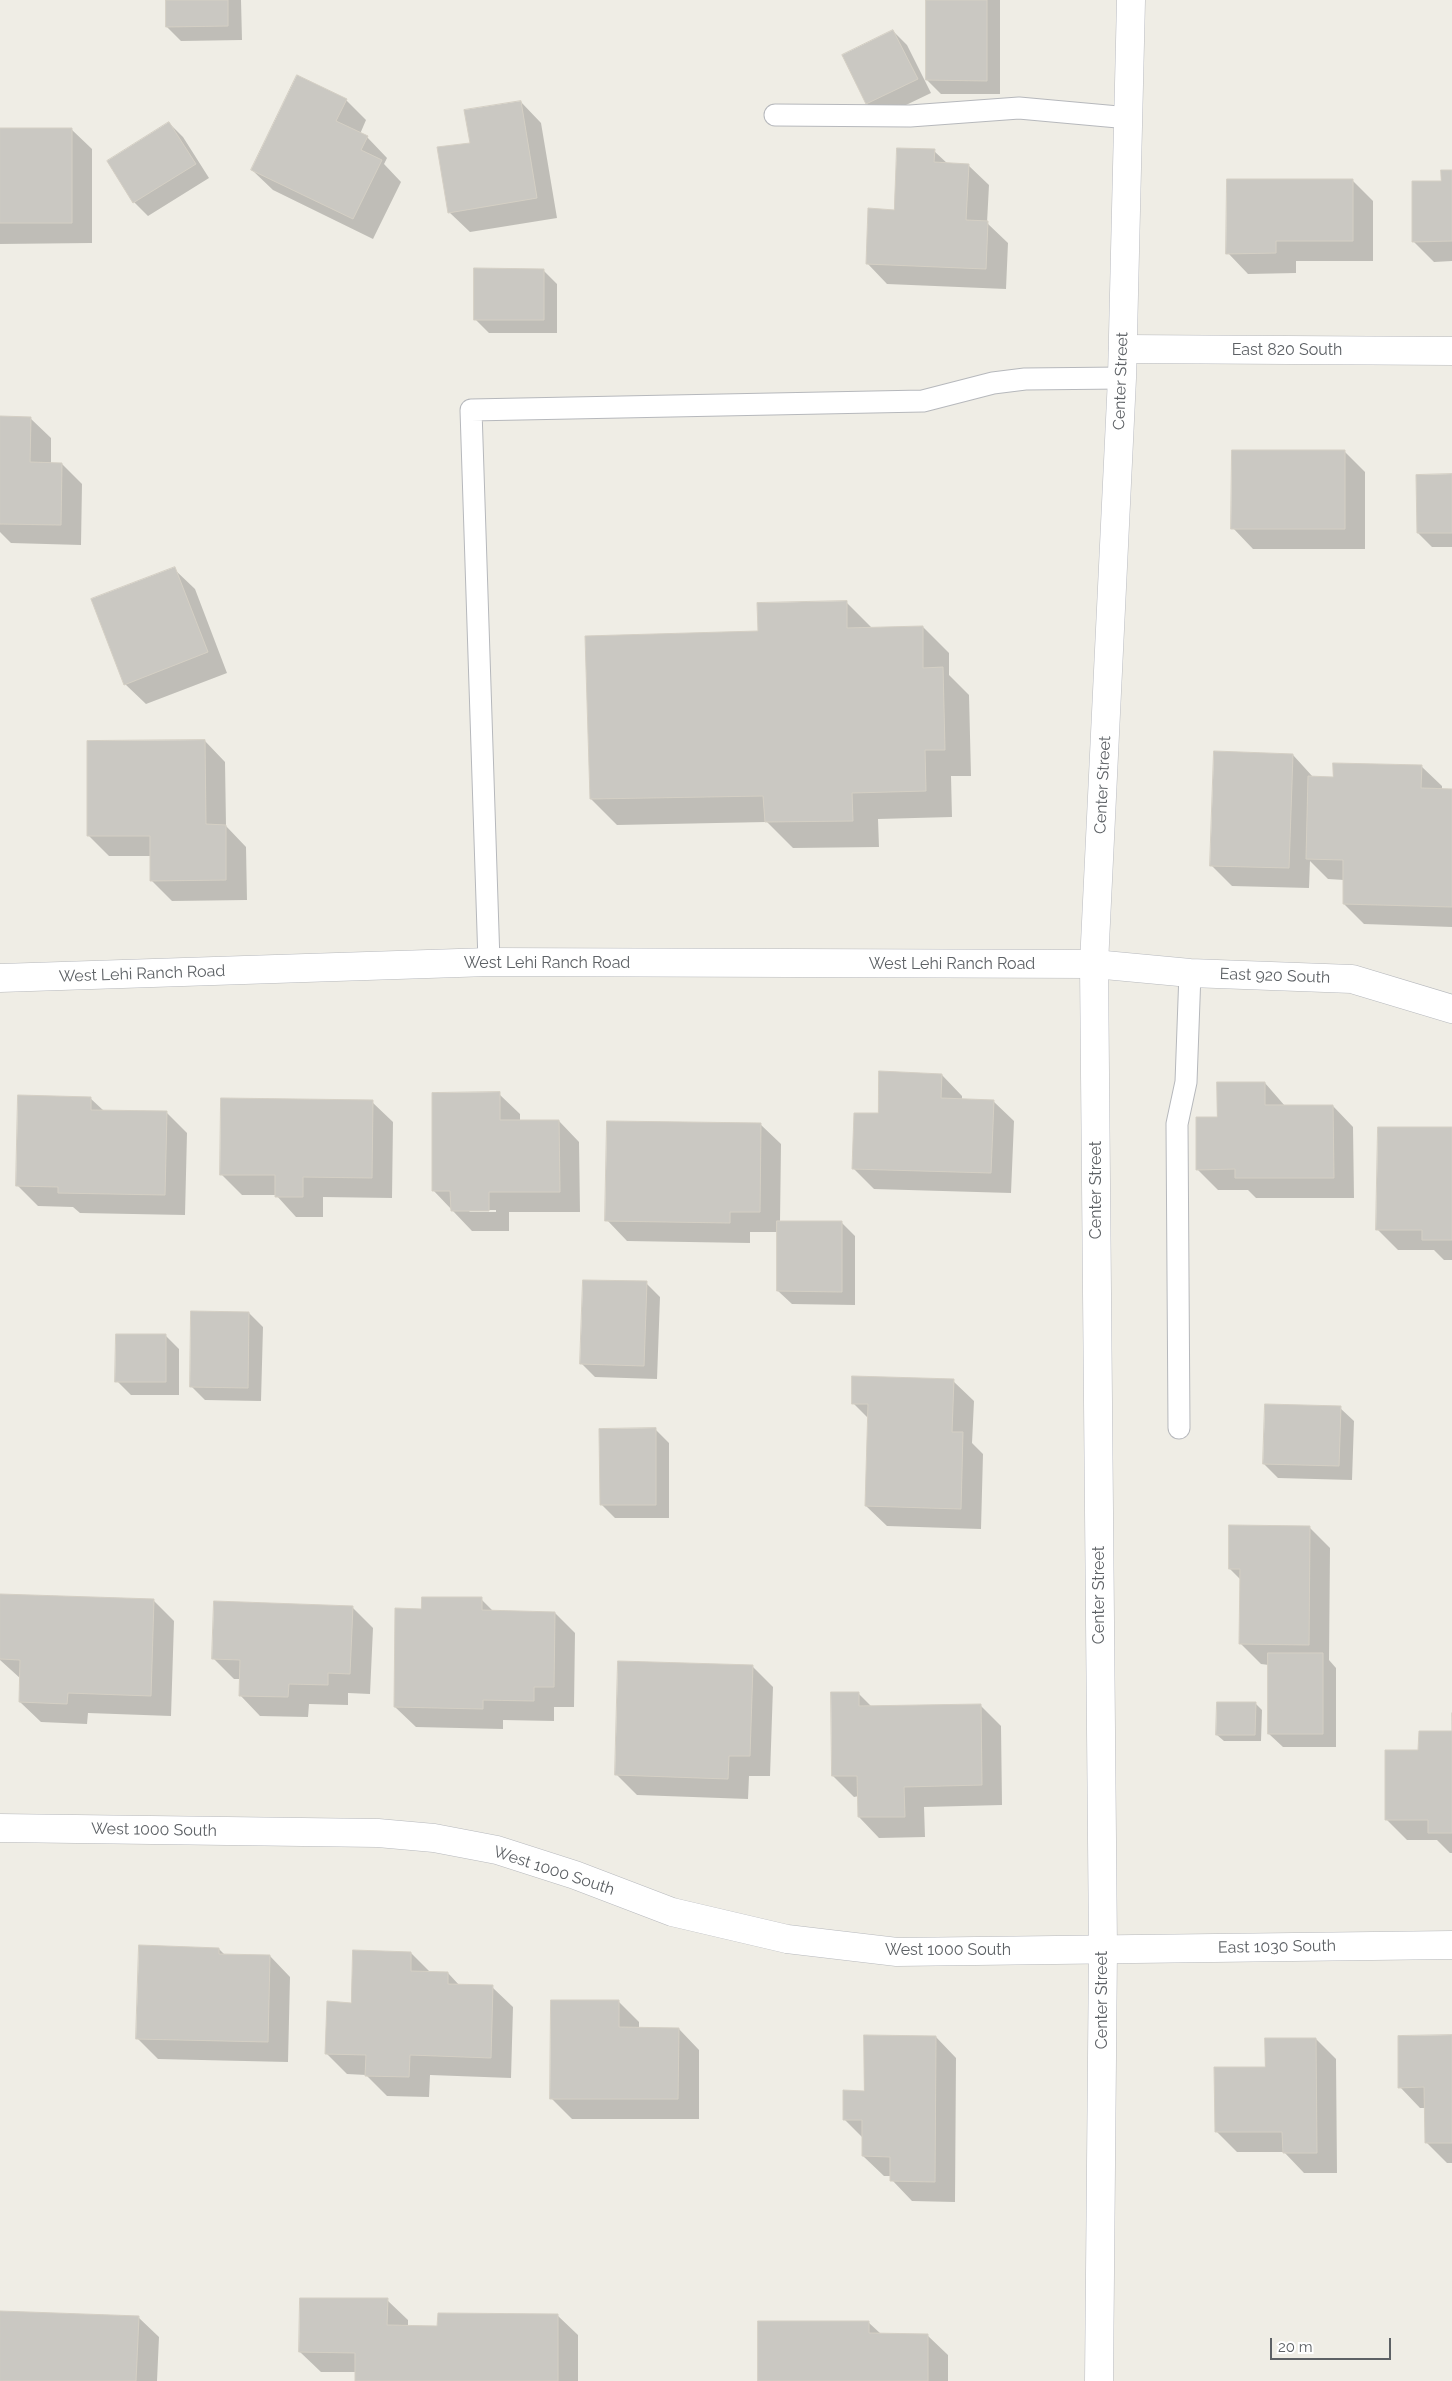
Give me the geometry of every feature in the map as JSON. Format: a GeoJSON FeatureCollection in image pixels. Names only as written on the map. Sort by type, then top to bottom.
{"type":"FeatureCollection","features":[{"type":"Feature","properties":{"kind":"street","name":"Center Street"},"geometry":{"type":"LineString","coordinates":[[1099,2381],[1103,1950],[1094,964],[1122,378],[1131,0]]}},
{"type":"Feature","properties":{"kind":"street","name":"East 820 South"},"geometry":{"type":"LineString","coordinates":[[1123,349],[1452,352]]}},
{"type":"Feature","properties":{"kind":"street","name":"West Lehi Ranch Road"},"geometry":{"type":"LineString","coordinates":[[0,978],[488,962],[1094,964]]}},
{"type":"Feature","properties":{"kind":"street","name":"East 920 South"},"geometry":{"type":"LineString","coordinates":[[1094,964],[1190,973],[1352,979],[1452,1009]]}},
{"type":"Feature","properties":{"kind":"street","name":"West 1000 South"},"geometry":{"type":"LineString","coordinates":[[0,1828],[378,1833],[434,1838],[497,1850],[558,1869],[672,1912],[787,1938],[897,1952],[1103,1950]]}},
{"type":"Feature","properties":{"kind":"street","name":"East 1030 South"},"geometry":{"type":"LineString","coordinates":[[1103,1950],[1452,1945]]}},
{"type":"Feature","properties":{"kind":"lane"},"geometry":{"type":"LineString","coordinates":[[775,115],[910,116],[1019,108],[1128,118]]}},
{"type":"Feature","properties":{"kind":"lane"},"geometry":{"type":"LineString","coordinates":[[488,962],[471,410],[923,400],[993,383],[1025,379],[1122,378]]}},
{"type":"Feature","properties":{"kind":"lane"},"geometry":{"type":"LineString","coordinates":[[1179,1428],[1177,1124],[1186,1082],[1190,973]]}},
{"type":"Feature","properties":{"kind":"building"},"geometry":{"type":"Polygon","coordinates":[[[166,0],[228,0],[228,26],[166,27],[166,0]]]}},
{"type":"Feature","properties":{"kind":"building"},"geometry":{"type":"Polygon","coordinates":[[[926,0],[987,0],[987,81],[926,80],[926,0]]]}},
{"type":"Feature","properties":{"kind":"building"},"geometry":{"type":"Polygon","coordinates":[[[893,30],[918,79],[866,104],[842,55],[893,30]]]}},
{"type":"Feature","properties":{"kind":"building"},"geometry":{"type":"Polygon","coordinates":[[[297,75],[347,99],[336,121],[368,136],[361,150],[382,160],[353,219],[251,170],[297,75]]]}},
{"type":"Feature","properties":{"kind":"building"},"geometry":{"type":"Polygon","coordinates":[[[521,101],[537,198],[448,213],[437,147],[470,143],[464,110],[521,101]]]}},
{"type":"Feature","properties":{"kind":"building"},"geometry":{"type":"Polygon","coordinates":[[[169,122],[196,164],[133,203],[107,161],[169,122]]]}},
{"type":"Feature","properties":{"kind":"building"},"geometry":{"type":"Polygon","coordinates":[[[0,128],[72,128],[72,223],[0,223],[0,128]]]}},
{"type":"Feature","properties":{"kind":"building"},"geometry":{"type":"Polygon","coordinates":[[[897,148],[935,149],[934,162],[969,164],[966,220],[988,221],[986,269],[866,264],[868,208],[894,210],[897,148]]]}},
{"type":"Feature","properties":{"kind":"building"},"geometry":{"type":"Polygon","coordinates":[[[1441,170],[1452,170],[1452,241],[1412,242],[1412,181],[1441,181],[1441,170]]]}},
{"type":"Feature","properties":{"kind":"building"},"geometry":{"type":"Polygon","coordinates":[[[1227,179],[1353,179],[1353,241],[1276,241],[1276,253],[1226,254],[1227,179]]]}},
{"type":"Feature","properties":{"kind":"building"},"geometry":{"type":"Polygon","coordinates":[[[474,268],[544,269],[544,320],[474,320],[474,268]]]}},
{"type":"Feature","properties":{"kind":"building"},"geometry":{"type":"Polygon","coordinates":[[[0,416],[31,417],[30,462],[62,463],[61,525],[0,524],[0,416]]]}},
{"type":"Feature","properties":{"kind":"building"},"geometry":{"type":"Polygon","coordinates":[[[1232,450],[1345,450],[1345,529],[1231,529],[1232,450]]]}},
{"type":"Feature","properties":{"kind":"building"},"geometry":{"type":"Polygon","coordinates":[[[1452,474],[1452,533],[1417,533],[1416,475],[1452,474]]]}},
{"type":"Feature","properties":{"kind":"building"},"geometry":{"type":"Polygon","coordinates":[[[175,567],[208,652],[124,685],[91,599],[175,567]]]}},
{"type":"Feature","properties":{"kind":"building"},"geometry":{"type":"Polygon","coordinates":[[[847,601],[847,628],[923,626],[923,668],[943,667],[945,750],[925,750],[926,791],[852,793],[853,821],[765,822],[763,796],[590,799],[585,636],[758,631],[757,603],[847,601]]]}},
{"type":"Feature","properties":{"kind":"building"},"geometry":{"type":"Polygon","coordinates":[[[205,740],[206,824],[226,825],[226,880],[150,881],[150,836],[87,836],[87,741],[205,740]]]}},
{"type":"Feature","properties":{"kind":"building"},"geometry":{"type":"Polygon","coordinates":[[[1214,751],[1293,754],[1289,868],[1210,866],[1214,751]]]}},
{"type":"Feature","properties":{"kind":"building"},"geometry":{"type":"Polygon","coordinates":[[[1333,763],[1422,765],[1421,788],[1452,789],[1452,907],[1343,904],[1343,860],[1306,859],[1308,776],[1333,777],[1333,763]]]}},
{"type":"Feature","properties":{"kind":"building"},"geometry":{"type":"Polygon","coordinates":[[[879,1071],[942,1074],[941,1098],[994,1100],[991,1173],[852,1169],[854,1113],[878,1113],[879,1071]]]}},
{"type":"Feature","properties":{"kind":"building"},"geometry":{"type":"Polygon","coordinates":[[[1217,1082],[1265,1082],[1265,1105],[1333,1105],[1334,1178],[1235,1178],[1235,1169],[1196,1170],[1196,1117],[1217,1117],[1217,1082]]]}},
{"type":"Feature","properties":{"kind":"building"},"geometry":{"type":"Polygon","coordinates":[[[500,1092],[500,1120],[559,1120],[560,1192],[489,1192],[489,1211],[451,1211],[450,1191],[432,1191],[432,1093],[500,1092]]]}},
{"type":"Feature","properties":{"kind":"building"},"geometry":{"type":"Polygon","coordinates":[[[18,1095],[91,1097],[91,1110],[167,1111],[165,1195],[58,1193],[58,1187],[16,1186],[18,1095]]]}},
{"type":"Feature","properties":{"kind":"building"},"geometry":{"type":"Polygon","coordinates":[[[221,1098],[373,1100],[372,1178],[303,1177],[303,1197],[275,1197],[275,1175],[220,1175],[221,1098]]]}},
{"type":"Feature","properties":{"kind":"building"},"geometry":{"type":"Polygon","coordinates":[[[607,1121],[761,1123],[760,1212],[730,1212],[730,1223],[605,1221],[607,1121]]]}},
{"type":"Feature","properties":{"kind":"building"},"geometry":{"type":"Polygon","coordinates":[[[1378,1127],[1452,1127],[1452,1240],[1422,1240],[1422,1230],[1376,1230],[1378,1127]]]}},
{"type":"Feature","properties":{"kind":"building"},"geometry":{"type":"Polygon","coordinates":[[[777,1221],[842,1221],[842,1292],[777,1291],[777,1221]]]}},
{"type":"Feature","properties":{"kind":"building"},"geometry":{"type":"Polygon","coordinates":[[[583,1280],[647,1281],[644,1366],[580,1364],[583,1280]]]}},
{"type":"Feature","properties":{"kind":"building"},"geometry":{"type":"Polygon","coordinates":[[[191,1311],[249,1312],[248,1388],[190,1387],[191,1311]]]}},
{"type":"Feature","properties":{"kind":"building"},"geometry":{"type":"Polygon","coordinates":[[[116,1334],[166,1334],[166,1382],[115,1382],[116,1334]]]}},
{"type":"Feature","properties":{"kind":"building"},"geometry":{"type":"Polygon","coordinates":[[[852,1376],[954,1379],[952,1432],[963,1432],[961,1509],[865,1506],[868,1404],[852,1404],[852,1376]]]}},
{"type":"Feature","properties":{"kind":"building"},"geometry":{"type":"Polygon","coordinates":[[[1265,1404],[1341,1406],[1339,1466],[1263,1464],[1265,1404]]]}},
{"type":"Feature","properties":{"kind":"building"},"geometry":{"type":"Polygon","coordinates":[[[656,1428],[656,1505],[600,1505],[599,1429],[656,1428]]]}},
{"type":"Feature","properties":{"kind":"building"},"geometry":{"type":"Polygon","coordinates":[[[1229,1525],[1310,1526],[1309,1645],[1239,1644],[1240,1569],[1229,1569],[1229,1525]]]}},
{"type":"Feature","properties":{"kind":"building"},"geometry":{"type":"Polygon","coordinates":[[[0,1594],[154,1599],[151,1696],[68,1693],[67,1704],[19,1702],[20,1660],[0,1659],[0,1594]]]}},
{"type":"Feature","properties":{"kind":"building"},"geometry":{"type":"Polygon","coordinates":[[[422,1597],[482,1597],[482,1610],[555,1612],[554,1687],[534,1687],[534,1701],[483,1700],[483,1709],[394,1707],[395,1608],[421,1609],[422,1597]]]}},
{"type":"Feature","properties":{"kind":"building"},"geometry":{"type":"Polygon","coordinates":[[[214,1601],[353,1606],[350,1674],[328,1673],[328,1685],[289,1684],[288,1697],[239,1696],[240,1660],[212,1659],[214,1601]]]}},
{"type":"Feature","properties":{"kind":"building"},"geometry":{"type":"Polygon","coordinates":[[[1268,1653],[1323,1653],[1323,1734],[1268,1734],[1268,1653]]]}},
{"type":"Feature","properties":{"kind":"building"},"geometry":{"type":"Polygon","coordinates":[[[618,1661],[753,1665],[750,1756],[729,1756],[728,1779],[615,1775],[618,1661]]]}},
{"type":"Feature","properties":{"kind":"building"},"geometry":{"type":"Polygon","coordinates":[[[831,1692],[859,1692],[859,1706],[981,1704],[982,1785],[904,1787],[905,1817],[858,1817],[857,1776],[832,1776],[831,1692]]]}},
{"type":"Feature","properties":{"kind":"building"},"geometry":{"type":"Polygon","coordinates":[[[1217,1702],[1256,1702],[1255,1735],[1216,1735],[1217,1702]]]}},
{"type":"Feature","properties":{"kind":"building"},"geometry":{"type":"Polygon","coordinates":[[[1419,1731],[1452,1731],[1452,1833],[1428,1833],[1428,1820],[1385,1820],[1385,1750],[1418,1750],[1419,1731]]]}},
{"type":"Feature","properties":{"kind":"building"},"geometry":{"type":"Polygon","coordinates":[[[139,1945],[219,1948],[219,1954],[270,1955],[268,2042],[136,2039],[139,1945]]]}},
{"type":"Feature","properties":{"kind":"building"},"geometry":{"type":"Polygon","coordinates":[[[353,1950],[411,1952],[411,1971],[448,1972],[448,1984],[493,1985],[491,2058],[410,2055],[409,2077],[365,2076],[366,2055],[325,2054],[327,2001],[351,2003],[353,1950]]]}},
{"type":"Feature","properties":{"kind":"building"},"geometry":{"type":"Polygon","coordinates":[[[551,2000],[619,2000],[619,2027],[679,2028],[678,2099],[550,2099],[551,2000]]]}},
{"type":"Feature","properties":{"kind":"building"},"geometry":{"type":"Polygon","coordinates":[[[864,2035],[936,2036],[935,2182],[890,2181],[890,2157],[862,2156],[862,2120],[843,2120],[843,2090],[864,2091],[864,2035]]]}},
{"type":"Feature","properties":{"kind":"building"},"geometry":{"type":"Polygon","coordinates":[[[1452,2035],[1452,2143],[1425,2143],[1424,2087],[1398,2088],[1398,2036],[1452,2035]]]}},
{"type":"Feature","properties":{"kind":"building"},"geometry":{"type":"Polygon","coordinates":[[[1265,2038],[1316,2038],[1317,2153],[1283,2153],[1282,2132],[1215,2132],[1214,2067],[1265,2067],[1265,2038]]]}},
{"type":"Feature","properties":{"kind":"building"},"geometry":{"type":"Polygon","coordinates":[[[300,2298],[388,2298],[387,2325],[437,2326],[438,2313],[558,2314],[558,2381],[355,2381],[355,2353],[299,2352],[300,2298]]]}},
{"type":"Feature","properties":{"kind":"building"},"geometry":{"type":"Polygon","coordinates":[[[0,2311],[139,2316],[136,2381],[0,2381],[0,2311]]]}},
{"type":"Feature","properties":{"kind":"building"},"geometry":{"type":"Polygon","coordinates":[[[758,2321],[869,2321],[869,2333],[928,2334],[928,2381],[758,2381],[758,2321]]]}}]}
